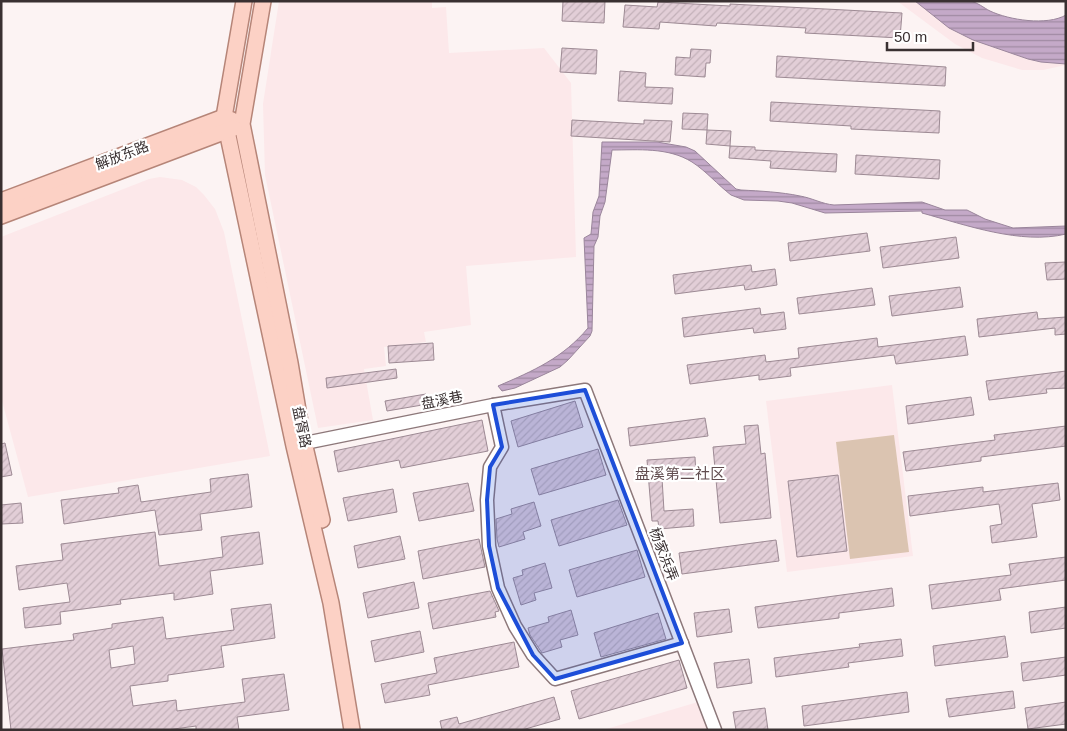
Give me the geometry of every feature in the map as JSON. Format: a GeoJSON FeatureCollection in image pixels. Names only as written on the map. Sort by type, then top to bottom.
{"type":"FeatureCollection","features":[{"type":"Feature","properties":{"kind":"main road","name":"盘胥路"},"geometry":{"type":"LineString","coordinates":[[244,1],[225,124],[294,446],[331,603],[352,730]]}},
{"type":"Feature","properties":{"kind":"main road","name":"盘胥路"},"geometry":{"type":"LineString","coordinates":[[263,1],[242,124],[305,443],[340,604],[362,730]]}},
{"type":"Feature","properties":{"kind":"main road"},"geometry":{"type":"LineString","coordinates":[[225,124],[242,124]]}},
{"type":"Feature","properties":{"kind":"main road","name":"解放东路"},"geometry":{"type":"LineString","coordinates":[[1,201],[225,124]]}},
{"type":"Feature","properties":{"kind":"main road","name":"解放东路"},"geometry":{"type":"LineString","coordinates":[[1,216],[225,124]]}},
{"type":"Feature","properties":{"kind":"street","name":"盘溪巷"},"geometry":{"type":"LineString","coordinates":[[305,443],[585,390]]}},
{"type":"Feature","properties":{"kind":"street","name":"杨家浜弄"},"geometry":{"type":"LineString","coordinates":[[585,390],[715,730]]}},
{"type":"Feature","properties":{"kind":"street"},"geometry":{"type":"LineString","coordinates":[[493,406],[502,447],[490,468],[487,500],[489,546],[498,588],[515,626],[533,655],[555,679],[682,643]]}},
{"type":"Feature","properties":{"kind":"highlighted area"},"geometry":{"type":"Polygon","coordinates":[[[585,390],[682,643],[555,679],[533,655],[498,588],[489,546],[487,500],[490,467],[502,447],[493,405],[585,390]]]}},
{"type":"Feature","properties":{"kind":"shaded area"},"geometry":{"type":"Polygon","coordinates":[[[279,1],[432,1],[432,8],[446,7],[449,53],[544,48],[571,83],[576,257],[466,266],[471,325],[424,332],[426,342],[384,347],[386,366],[364,369],[373,420],[318,428],[265,175],[263,104],[279,1]]]}},
{"type":"Feature","properties":{"kind":"shaded area"},"geometry":{"type":"Polygon","coordinates":[[[897,1],[915,1],[949,28],[973,40],[1028,59],[1066,65],[1043,70],[1022,70],[982,58],[955,44],[897,1]]]}},
{"type":"Feature","properties":{"kind":"shaded area"},"geometry":{"type":"Polygon","coordinates":[[[915,1],[970,1],[990,11],[1017,19],[1039,21],[1066,15],[1066,64],[1028,59],[973,40],[949,28],[915,1]]]}},
{"type":"Feature","properties":{"kind":"shaded area"},"geometry":{"type":"Polygon","coordinates":[[[602,142],[657,142],[686,147],[695,151],[736,189],[741,190],[793,195],[834,205],[922,202],[945,210],[967,210],[985,219],[1013,228],[1066,226],[1066,234],[1049,237],[1012,235],[957,223],[922,213],[922,211],[825,213],[792,203],[744,200],[731,195],[692,162],[683,157],[653,150],[612,150],[605,202],[600,216],[598,237],[594,246],[592,331],[590,336],[560,367],[515,388],[502,391],[498,386],[558,356],[588,328],[584,238],[591,234],[593,212],[599,196],[602,142]]]}},
{"type":"Feature","properties":{"kind":"shaded area"},"geometry":{"type":"Polygon","coordinates":[[[160,177],[182,180],[196,187],[215,209],[224,232],[270,456],[28,497],[1,397],[1,237],[149,179],[160,177]]]}},
{"type":"Feature","properties":{"kind":"shaded area"},"geometry":{"type":"Polygon","coordinates":[[[892,385],[913,556],[787,572],[766,401],[892,385]]]}},
{"type":"Feature","properties":{"kind":"shaded area"},"geometry":{"type":"Polygon","coordinates":[[[894,435],[909,552],[850,559],[836,442],[894,435]]]}},
{"type":"Feature","properties":{"kind":"shaded area"},"geometry":{"type":"Polygon","coordinates":[[[698,702],[709,730],[603,730],[698,702]]]}},
{"type":"Feature","properties":{"kind":"building"},"geometry":{"type":"Polygon","coordinates":[[[563,1],[605,1],[604,23],[562,21],[563,1]]]}},
{"type":"Feature","properties":{"kind":"building"},"geometry":{"type":"Polygon","coordinates":[[[658,2],[902,13],[900,38],[805,33],[806,28],[717,23],[716,26],[660,22],[659,29],[623,27],[625,5],[657,7],[658,2]]]}},
{"type":"Feature","properties":{"kind":"building"},"geometry":{"type":"Polygon","coordinates":[[[562,48],[597,50],[596,74],[560,72],[562,48]]]}},
{"type":"Feature","properties":{"kind":"building"},"geometry":{"type":"Polygon","coordinates":[[[691,49],[711,50],[710,63],[706,63],[705,77],[675,75],[676,57],[690,58],[691,49]]]}},
{"type":"Feature","properties":{"kind":"building"},"geometry":{"type":"Polygon","coordinates":[[[777,56],[946,67],[945,86],[776,77],[777,56]]]}},
{"type":"Feature","properties":{"kind":"building"},"geometry":{"type":"Polygon","coordinates":[[[620,71],[646,73],[645,87],[673,88],[672,104],[618,101],[620,71]]]}},
{"type":"Feature","properties":{"kind":"building"},"geometry":{"type":"Polygon","coordinates":[[[771,102],[940,111],[939,133],[851,129],[851,126],[770,121],[771,102]]]}},
{"type":"Feature","properties":{"kind":"building"},"geometry":{"type":"Polygon","coordinates":[[[683,113],[708,114],[707,130],[682,129],[683,113]]]}},
{"type":"Feature","properties":{"kind":"building"},"geometry":{"type":"Polygon","coordinates":[[[572,120],[644,124],[644,120],[672,121],[670,142],[571,136],[572,120]]]}},
{"type":"Feature","properties":{"kind":"building"},"geometry":{"type":"Polygon","coordinates":[[[707,130],[731,131],[730,146],[706,144],[707,130]]]}},
{"type":"Feature","properties":{"kind":"building"},"geometry":{"type":"Polygon","coordinates":[[[730,146],[755,147],[755,150],[837,154],[836,172],[770,168],[771,161],[729,158],[730,146]]]}},
{"type":"Feature","properties":{"kind":"building"},"geometry":{"type":"Polygon","coordinates":[[[856,155],[940,160],[939,179],[855,174],[856,155]]]}},
{"type":"Feature","properties":{"kind":"building"},"geometry":{"type":"Polygon","coordinates":[[[867,233],[870,251],[790,261],[788,243],[867,233]]]}},
{"type":"Feature","properties":{"kind":"building"},"geometry":{"type":"Polygon","coordinates":[[[956,237],[959,258],[883,268],[880,247],[956,237]]]}},
{"type":"Feature","properties":{"kind":"building"},"geometry":{"type":"Polygon","coordinates":[[[1066,262],[1066,279],[1047,280],[1045,263],[1066,262]]]}},
{"type":"Feature","properties":{"kind":"building"},"geometry":{"type":"Polygon","coordinates":[[[751,265],[752,272],[775,269],[777,285],[745,290],[744,285],[675,294],[673,275],[751,265]]]}},
{"type":"Feature","properties":{"kind":"building"},"geometry":{"type":"Polygon","coordinates":[[[960,287],[963,307],[892,316],[889,296],[960,287]]]}},
{"type":"Feature","properties":{"kind":"building"},"geometry":{"type":"Polygon","coordinates":[[[872,288],[875,305],[799,314],[797,298],[872,288]]]}},
{"type":"Feature","properties":{"kind":"building"},"geometry":{"type":"Polygon","coordinates":[[[760,308],[761,315],[784,312],[786,329],[754,333],[753,328],[684,337],[682,318],[760,308]]]}},
{"type":"Feature","properties":{"kind":"building"},"geometry":{"type":"Polygon","coordinates":[[[1037,312],[1038,319],[1066,317],[1066,334],[1055,335],[1055,328],[979,337],[977,319],[1037,312]]]}},
{"type":"Feature","properties":{"kind":"building"},"geometry":{"type":"Polygon","coordinates":[[[965,336],[968,355],[896,364],[894,355],[790,368],[791,376],[759,380],[759,375],[690,384],[687,365],[765,355],[766,362],[799,358],[798,348],[877,338],[878,347],[965,336]]]}},
{"type":"Feature","properties":{"kind":"building"},"geometry":{"type":"Polygon","coordinates":[[[433,343],[434,360],[389,363],[388,346],[433,343]]]}},
{"type":"Feature","properties":{"kind":"building"},"geometry":{"type":"Polygon","coordinates":[[[396,369],[397,378],[327,388],[326,378],[396,369]]]}},
{"type":"Feature","properties":{"kind":"building"},"geometry":{"type":"Polygon","coordinates":[[[1066,371],[1066,388],[1046,389],[1047,393],[989,400],[986,381],[1066,371]]]}},
{"type":"Feature","properties":{"kind":"building"},"geometry":{"type":"Polygon","coordinates":[[[426,394],[428,404],[387,411],[385,401],[426,394]]]}},
{"type":"Feature","properties":{"kind":"building"},"geometry":{"type":"Polygon","coordinates":[[[971,397],[974,415],[908,424],[906,406],[971,397]]]}},
{"type":"Feature","properties":{"kind":"building"},"geometry":{"type":"Polygon","coordinates":[[[575,401],[583,427],[518,447],[511,421],[575,401]]]}},
{"type":"Feature","properties":{"kind":"building"},"geometry":{"type":"Polygon","coordinates":[[[705,418],[708,436],[630,446],[628,428],[705,418]]]}},
{"type":"Feature","properties":{"kind":"building"},"geometry":{"type":"Polygon","coordinates":[[[482,420],[488,451],[401,468],[399,460],[338,472],[334,451],[482,420]]]}},
{"type":"Feature","properties":{"kind":"building"},"geometry":{"type":"Polygon","coordinates":[[[758,425],[761,454],[765,453],[771,518],[720,523],[713,447],[746,444],[744,426],[758,425]]]}},
{"type":"Feature","properties":{"kind":"building"},"geometry":{"type":"Polygon","coordinates":[[[1066,426],[1066,446],[981,457],[981,461],[906,471],[903,452],[995,440],[994,435],[1066,426]]]}},
{"type":"Feature","properties":{"kind":"building"},"geometry":{"type":"Polygon","coordinates":[[[5,443],[12,475],[1,477],[1,444],[5,443]]]}},
{"type":"Feature","properties":{"kind":"building"},"geometry":{"type":"Polygon","coordinates":[[[598,449],[606,475],[539,495],[531,469],[598,449]]]}},
{"type":"Feature","properties":{"kind":"building"},"geometry":{"type":"Polygon","coordinates":[[[695,457],[696,476],[662,478],[664,511],[693,509],[694,526],[659,529],[658,521],[652,521],[647,460],[695,457]]]}},
{"type":"Feature","properties":{"kind":"building"},"geometry":{"type":"Polygon","coordinates":[[[248,474],[252,507],[200,514],[202,530],[159,535],[155,510],[64,524],[61,500],[119,493],[118,488],[138,485],[141,502],[211,492],[210,479],[248,474]]]}},
{"type":"Feature","properties":{"kind":"building"},"geometry":{"type":"Polygon","coordinates":[[[838,475],[847,551],[797,557],[788,481],[838,475]]]}},
{"type":"Feature","properties":{"kind":"building"},"geometry":{"type":"Polygon","coordinates":[[[468,483],[474,511],[419,521],[413,493],[468,483]]]}},
{"type":"Feature","properties":{"kind":"building"},"geometry":{"type":"Polygon","coordinates":[[[1058,483],[1060,500],[1032,504],[1037,537],[992,543],[990,526],[1002,524],[999,504],[910,516],[908,496],[983,487],[983,492],[1058,483]]]}},
{"type":"Feature","properties":{"kind":"building"},"geometry":{"type":"Polygon","coordinates":[[[393,489],[397,512],[348,521],[343,498],[393,489]]]}},
{"type":"Feature","properties":{"kind":"building"},"geometry":{"type":"Polygon","coordinates":[[[618,500],[627,525],[559,546],[551,520],[618,500]]]}},
{"type":"Feature","properties":{"kind":"building"},"geometry":{"type":"Polygon","coordinates":[[[534,502],[541,526],[523,532],[525,539],[499,547],[496,519],[512,514],[511,509],[534,502]]]}},
{"type":"Feature","properties":{"kind":"building"},"geometry":{"type":"Polygon","coordinates":[[[21,503],[23,523],[1,524],[1,505],[21,503]]]}},
{"type":"Feature","properties":{"kind":"building"},"geometry":{"type":"Polygon","coordinates":[[[155,532],[159,566],[223,557],[221,537],[259,532],[263,564],[210,571],[213,594],[174,600],[174,593],[120,600],[121,604],[60,612],[61,624],[25,628],[23,608],[70,602],[67,583],[19,590],[16,566],[63,560],[61,544],[155,532]]]}},
{"type":"Feature","properties":{"kind":"building"},"geometry":{"type":"Polygon","coordinates":[[[400,536],[405,559],[358,568],[354,546],[400,536]]]}},
{"type":"Feature","properties":{"kind":"building"},"geometry":{"type":"Polygon","coordinates":[[[479,539],[485,567],[423,579],[418,551],[479,539]]]}},
{"type":"Feature","properties":{"kind":"building"},"geometry":{"type":"Polygon","coordinates":[[[776,540],[779,561],[682,574],[679,553],[776,540]]]}},
{"type":"Feature","properties":{"kind":"building"},"geometry":{"type":"Polygon","coordinates":[[[637,550],[645,577],[577,597],[569,570],[637,550]]]}},
{"type":"Feature","properties":{"kind":"building"},"geometry":{"type":"Polygon","coordinates":[[[1066,557],[1066,580],[999,589],[1001,600],[932,609],[929,585],[1011,575],[1009,564],[1066,557]]]}},
{"type":"Feature","properties":{"kind":"building"},"geometry":{"type":"Polygon","coordinates":[[[545,563],[552,588],[534,593],[536,600],[521,605],[513,578],[523,575],[522,570],[545,563]]]}},
{"type":"Feature","properties":{"kind":"building"},"geometry":{"type":"Polygon","coordinates":[[[414,582],[419,608],[368,618],[363,593],[414,582]]]}},
{"type":"Feature","properties":{"kind":"building"},"geometry":{"type":"Polygon","coordinates":[[[892,588],[894,606],[839,613],[839,618],[758,628],[755,607],[892,588]]]}},
{"type":"Feature","properties":{"kind":"building"},"geometry":{"type":"Polygon","coordinates":[[[490,591],[499,611],[495,612],[496,617],[433,629],[428,603],[490,591]]]}},
{"type":"Feature","properties":{"kind":"building"},"geometry":{"type":"Polygon","coordinates":[[[271,604],[275,638],[221,646],[224,667],[168,675],[168,681],[130,686],[133,706],[176,700],[177,711],[245,702],[242,679],[284,674],[289,710],[237,717],[239,730],[196,730],[196,726],[167,730],[11,730],[2,649],[74,640],[73,634],[112,628],[112,624],[163,617],[166,639],[234,630],[231,609],[271,604]],[[133,646],[109,650],[111,668],[135,664],[133,646]]]}},
{"type":"Feature","properties":{"kind":"building"},"geometry":{"type":"Polygon","coordinates":[[[1066,607],[1066,628],[1031,633],[1029,612],[1066,607]]]}},
{"type":"Feature","properties":{"kind":"building"},"geometry":{"type":"Polygon","coordinates":[[[729,609],[732,632],[697,637],[694,613],[729,609]]]}},
{"type":"Feature","properties":{"kind":"building"},"geometry":{"type":"Polygon","coordinates":[[[571,610],[578,635],[560,640],[562,647],[542,653],[530,635],[528,628],[549,622],[548,617],[571,610]]]}},
{"type":"Feature","properties":{"kind":"building"},"geometry":{"type":"Polygon","coordinates":[[[658,613],[666,639],[601,657],[594,633],[658,613]]]}},
{"type":"Feature","properties":{"kind":"building"},"geometry":{"type":"Polygon","coordinates":[[[420,631],[424,652],[375,662],[371,641],[420,631]]]}},
{"type":"Feature","properties":{"kind":"building"},"geometry":{"type":"Polygon","coordinates":[[[1005,636],[1008,657],[935,666],[933,646],[1005,636]]]}},
{"type":"Feature","properties":{"kind":"building"},"geometry":{"type":"Polygon","coordinates":[[[901,639],[903,656],[848,663],[849,667],[776,677],[774,658],[860,647],[859,644],[901,639]]]}},
{"type":"Feature","properties":{"kind":"building"},"geometry":{"type":"Polygon","coordinates":[[[514,642],[519,667],[428,685],[430,695],[385,703],[381,684],[437,673],[434,658],[514,642]]]}},
{"type":"Feature","properties":{"kind":"building"},"geometry":{"type":"Polygon","coordinates":[[[1066,657],[1066,675],[1023,681],[1021,663],[1066,657]]]}},
{"type":"Feature","properties":{"kind":"building"},"geometry":{"type":"Polygon","coordinates":[[[749,659],[752,683],[717,688],[714,663],[749,659]]]}},
{"type":"Feature","properties":{"kind":"building"},"geometry":{"type":"Polygon","coordinates":[[[679,660],[687,688],[579,719],[571,691],[679,660]]]}},
{"type":"Feature","properties":{"kind":"building"},"geometry":{"type":"Polygon","coordinates":[[[1013,691],[1015,708],[949,717],[946,699],[1013,691]]]}},
{"type":"Feature","properties":{"kind":"building"},"geometry":{"type":"Polygon","coordinates":[[[907,692],[909,712],[804,726],[802,706],[907,692]]]}},
{"type":"Feature","properties":{"kind":"building"},"geometry":{"type":"Polygon","coordinates":[[[554,697],[560,719],[522,730],[442,730],[440,721],[457,717],[459,724],[554,697]]]}},
{"type":"Feature","properties":{"kind":"building"},"geometry":{"type":"Polygon","coordinates":[[[1066,702],[1066,724],[1028,729],[1025,708],[1066,702]]]}},
{"type":"Feature","properties":{"kind":"building"},"geometry":{"type":"Polygon","coordinates":[[[765,708],[768,730],[736,730],[733,712],[765,708]]]}},
{"type":"Feature","properties":{"kind":"district","name":"盘溪第二社区"},"geometry":{"type":"Point","coordinates":[680,474]}}]}
